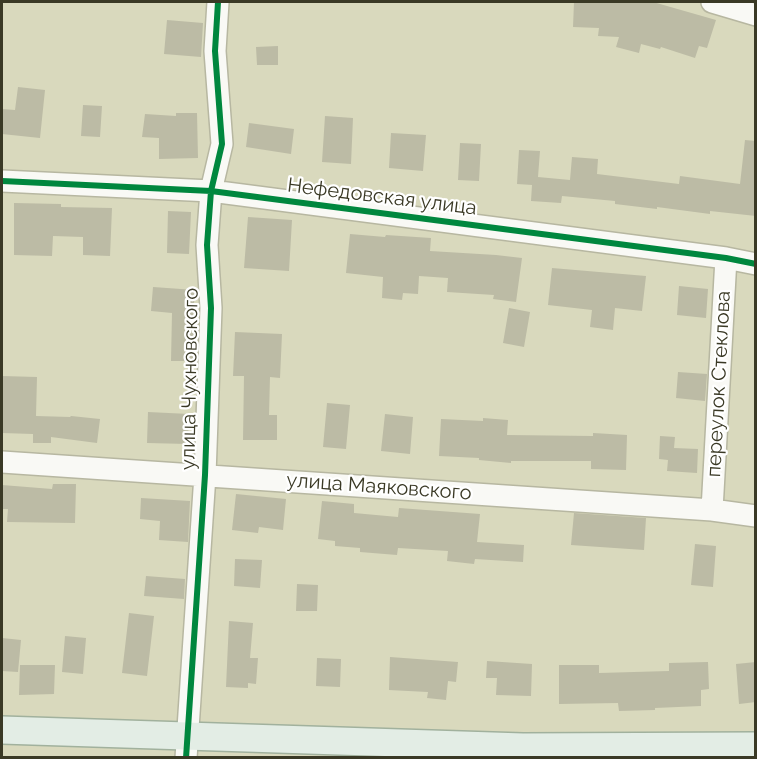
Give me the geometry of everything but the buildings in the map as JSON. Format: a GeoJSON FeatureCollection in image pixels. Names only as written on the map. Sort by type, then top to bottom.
{"type":"FeatureCollection","features":[{"type":"Feature","properties":{"kind":"main road"},"geometry":{"type":"LineString","coordinates":[[2,730],[186,746],[523,747],[700,752],[756,746]]}},
{"type":"Feature","properties":{"kind":"street","name":"улица Чухновского"},"geometry":{"type":"LineString","coordinates":[[186,746],[205,475],[211,308],[207,245],[211,191],[222,144],[215,51],[218,2]]}},
{"type":"Feature","properties":{"kind":"street"},"geometry":{"type":"LineString","coordinates":[[712,2],[756,15]]}},
{"type":"Feature","properties":{"kind":"street","name":"Нефедовская улица"},"geometry":{"type":"LineString","coordinates":[[2,181],[211,191],[726,258],[756,264]]}},
{"type":"Feature","properties":{"kind":"street","name":"переулок Стеклова"},"geometry":{"type":"LineString","coordinates":[[712,510],[726,258]]}},
{"type":"Feature","properties":{"kind":"street","name":"улица Маяковского"},"geometry":{"type":"LineString","coordinates":[[2,462],[712,510],[756,516]]}},
{"type":"Feature","properties":{"kind":"cycle path"},"geometry":{"type":"LineString","coordinates":[[186,758],[205,475],[211,308],[207,245],[211,191],[222,144],[215,51],[218,2]]}},
{"type":"Feature","properties":{"kind":"cycle path"},"geometry":{"type":"LineString","coordinates":[[2,181],[211,191],[726,258],[756,264]]}}]}
